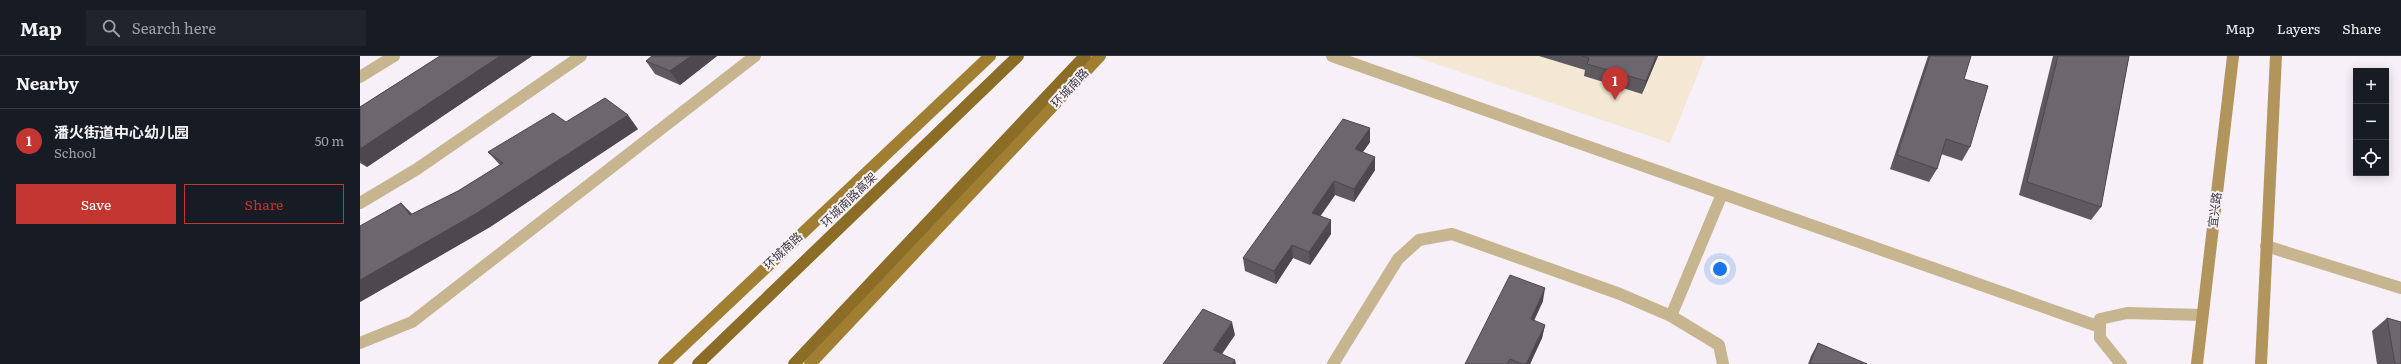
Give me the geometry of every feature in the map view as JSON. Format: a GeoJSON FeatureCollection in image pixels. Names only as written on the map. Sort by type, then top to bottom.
{"type":"FeatureCollection","features":[{"type":"Feature","properties":{"kind":"highway","name":"环城南路高架"},"geometry":{"type":"LineString","coordinates":[[698,364],[1018,56]]}},
{"type":"Feature","properties":{"kind":"highway"},"geometry":{"type":"LineString","coordinates":[[794,364],[1085,56]]}},
{"type":"Feature","properties":{"kind":"main road","name":"环城南路"},"geometry":{"type":"LineString","coordinates":[[664,364],[990,56]]}},
{"type":"Feature","properties":{"kind":"main road","name":"环城南路"},"geometry":{"type":"LineString","coordinates":[[810,364],[1100,56]]}},
{"type":"Feature","properties":{"kind":"street"},"geometry":{"type":"LineString","coordinates":[[360,77],[394,56]]}},
{"type":"Feature","properties":{"kind":"street"},"geometry":{"type":"LineString","coordinates":[[360,202],[417,169],[581,56]]}},
{"type":"Feature","properties":{"kind":"street"},"geometry":{"type":"LineString","coordinates":[[360,343],[412,322],[755,56]]}},
{"type":"Feature","properties":{"kind":"street"},"geometry":{"type":"LineString","coordinates":[[1332,56],[2100,327]]}},
{"type":"Feature","properties":{"kind":"street","name":"宜兴路"},"geometry":{"type":"LineString","coordinates":[[2197,364],[2233,56]]}},
{"type":"Feature","properties":{"kind":"street"},"geometry":{"type":"LineString","coordinates":[[2261,364],[2276,56]]}},
{"type":"Feature","properties":{"kind":"street"},"geometry":{"type":"LineString","coordinates":[[1671,316],[1722,194]]}},
{"type":"Feature","properties":{"kind":"street"},"geometry":{"type":"LineString","coordinates":[[1333,364],[1398,259],[1419,240],[1452,234],[1620,294],[1671,316],[1719,345],[1723,364]]}},
{"type":"Feature","properties":{"kind":"street"},"geometry":{"type":"LineString","coordinates":[[2266,246],[2401,288]]}},
{"type":"Feature","properties":{"kind":"street"},"geometry":{"type":"LineString","coordinates":[[2121,364],[2100,338],[2100,319],[2127,313],[2202,315]]}},
{"type":"Feature","properties":{"kind":"shaded area"},"geometry":{"type":"Polygon","coordinates":[[[1413,56],[1705,56],[1670,143],[1413,56]]]}},
{"type":"Feature","properties":{"kind":"building"},"geometry":{"type":"Polygon","coordinates":[[[440,56],[500,56],[360,149],[360,107],[440,56]]]}},
{"type":"Feature","properties":{"kind":"building"},"geometry":{"type":"Polygon","coordinates":[[[652,56],[691,56],[670,71],[646,61],[652,56]]]}},
{"type":"Feature","properties":{"kind":"building"},"geometry":{"type":"Polygon","coordinates":[[[1582,56],[1656,56],[1646,81],[1587,64],[1589,58],[1582,56]]]}},
{"type":"Feature","properties":{"kind":"building"},"geometry":{"type":"Polygon","coordinates":[[[1930,56],[1971,56],[1964,79],[1988,86],[1970,147],[1946,139],[1937,169],[1897,155],[1930,56]]]}},
{"type":"Feature","properties":{"kind":"building"},"geometry":{"type":"Polygon","coordinates":[[[2058,56],[2129,56],[2101,207],[2027,182],[2058,56]]]}},
{"type":"Feature","properties":{"kind":"building"},"geometry":{"type":"Polygon","coordinates":[[[605,98],[628,115],[477,213],[360,280],[360,226],[401,203],[410,215],[458,191],[503,163],[488,152],[553,113],[566,122],[605,98]]]}},
{"type":"Feature","properties":{"kind":"building"},"geometry":{"type":"Polygon","coordinates":[[[1343,119],[1370,128],[1355,149],[1375,157],[1354,189],[1334,181],[1312,213],[1331,220],[1309,252],[1292,245],[1274,271],[1243,258],[1343,119]]]}},
{"type":"Feature","properties":{"kind":"building"},"geometry":{"type":"Polygon","coordinates":[[[1510,275],[1545,288],[1531,319],[1545,325],[1526,364],[1510,359],[1507,364],[1465,364],[1510,275]]]}},
{"type":"Feature","properties":{"kind":"building"},"geometry":{"type":"Polygon","coordinates":[[[1203,309],[1232,322],[1213,350],[1235,360],[1232,364],[1163,364],[1203,309]]]}},
{"type":"Feature","properties":{"kind":"building"},"geometry":{"type":"Polygon","coordinates":[[[2387,318],[2401,322],[2401,364],[2395,364],[2387,318]]]}},
{"type":"Feature","properties":{"kind":"building"},"geometry":{"type":"Polygon","coordinates":[[[1818,343],[1867,364],[1810,364],[1818,343]]]}},
{"type":"Feature","properties":{"kind":"place","name":"潘火街道中心幼儿园"},"geometry":{"type":"Point","coordinates":[1615,100]}}]}
